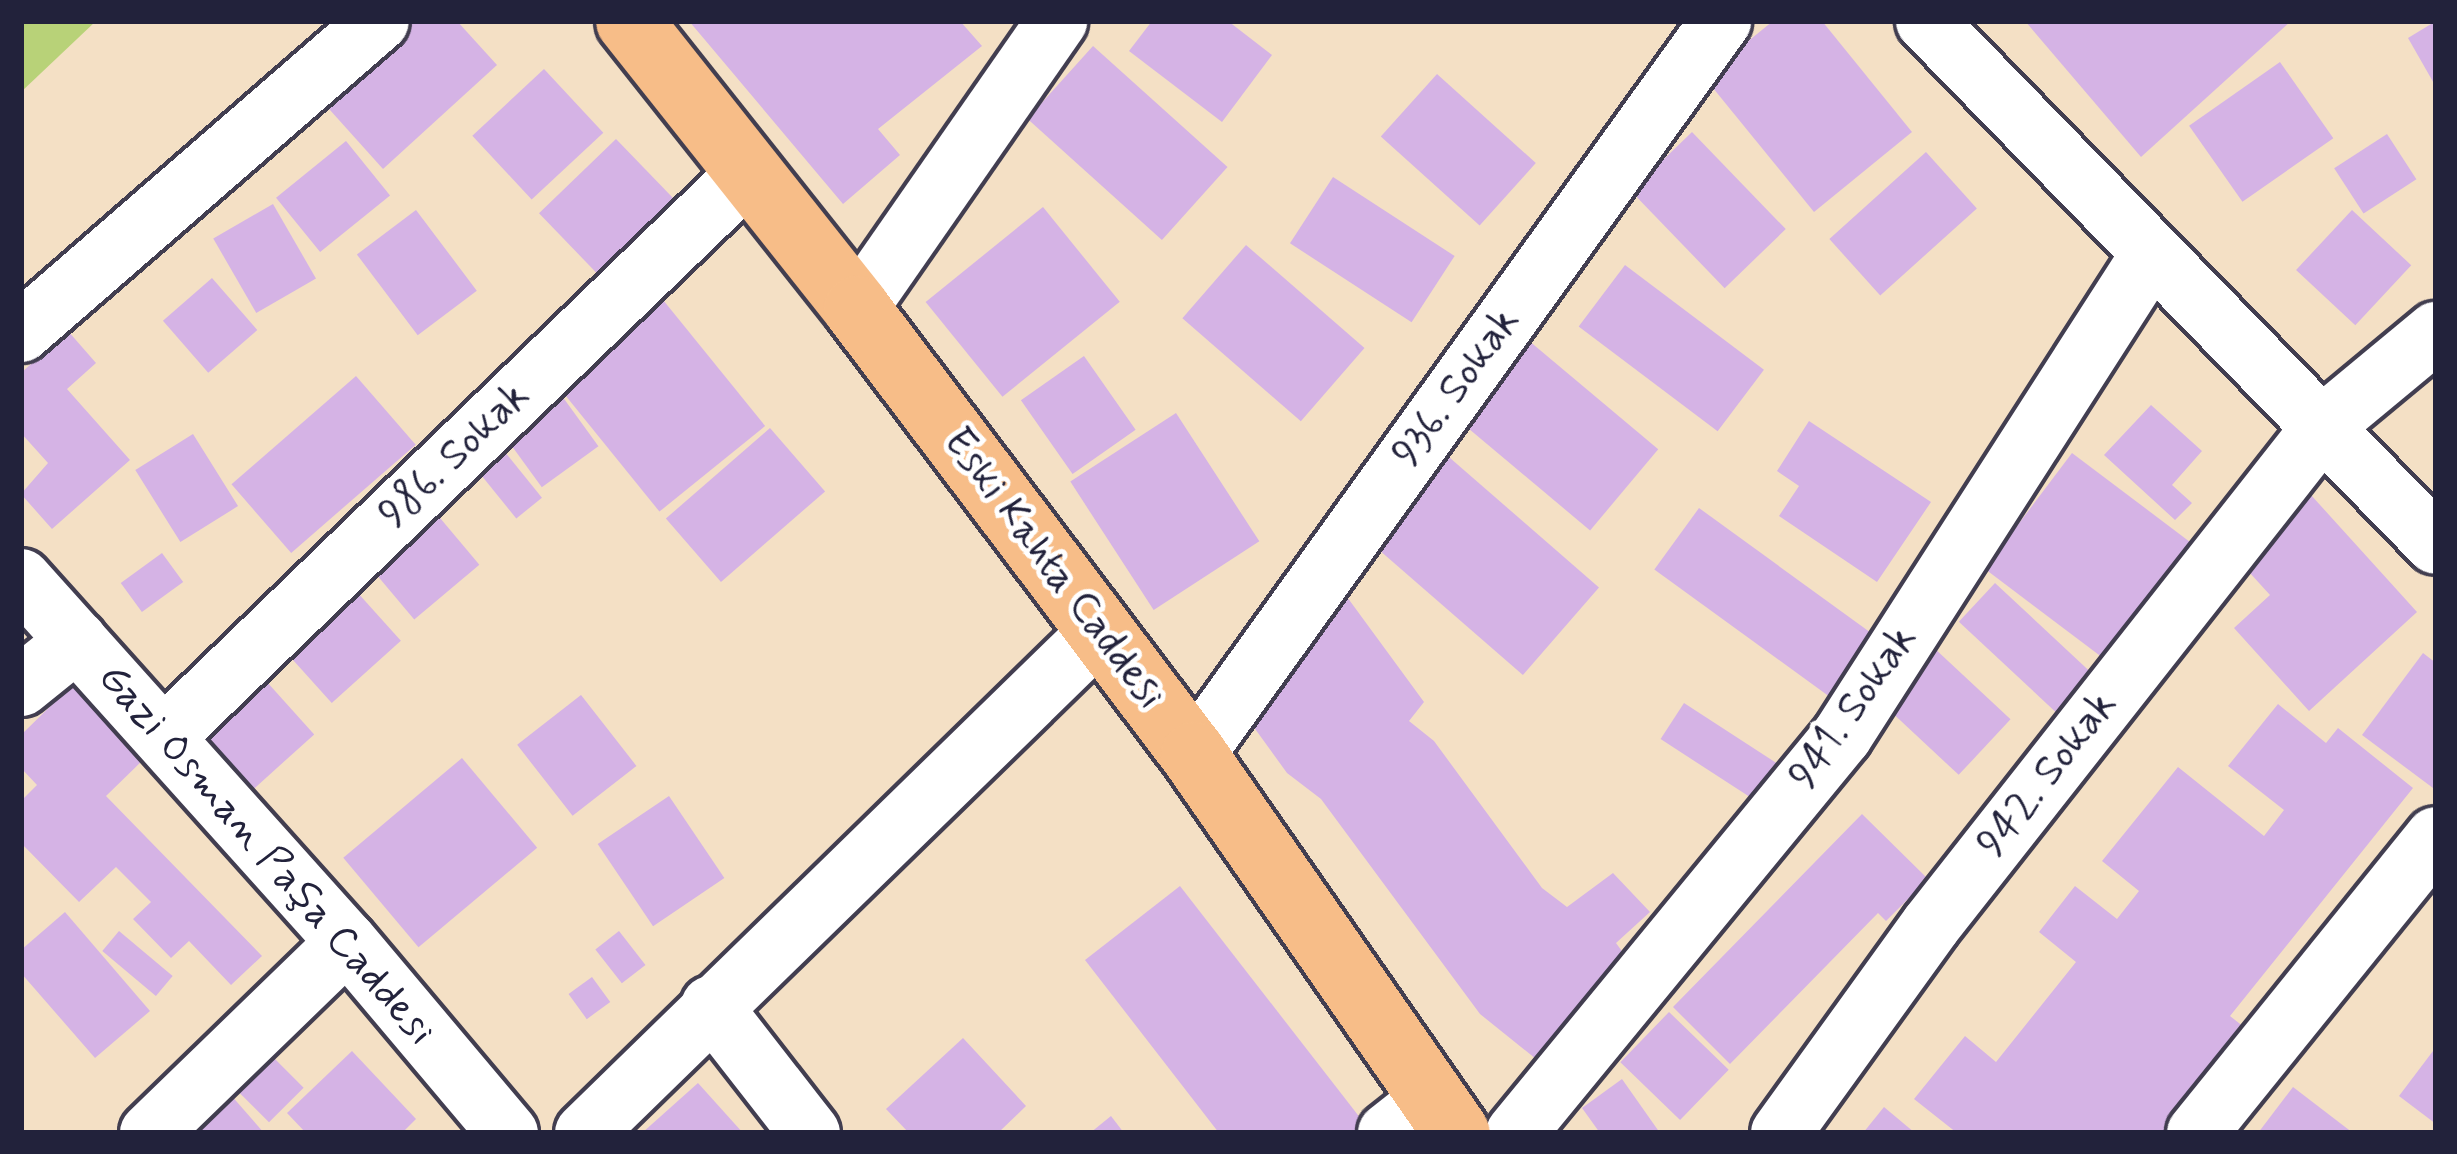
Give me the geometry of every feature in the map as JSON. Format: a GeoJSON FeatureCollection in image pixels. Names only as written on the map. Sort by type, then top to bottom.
{"type":"FeatureCollection","features":[{"type":"Feature","properties":{"kind":"main road","name":"Eski Kahta Caddesi"},"geometry":{"type":"LineString","coordinates":[[629,21],[746,176],[857,309],[1194,755],[1425,1122]]}},
{"type":"Feature","properties":{"kind":"street"},"geometry":{"type":"LineString","coordinates":[[21,332],[379,21]]}},
{"type":"Feature","properties":{"kind":"street"},"geometry":{"type":"LineString","coordinates":[[857,309],[1057,21]]}},
{"type":"Feature","properties":{"kind":"street","name":"936. Sokak"},"geometry":{"type":"LineString","coordinates":[[1194,755],[1721,21]]}},
{"type":"Feature","properties":{"kind":"street"},"geometry":{"type":"LineString","coordinates":[[1926,21],[2436,544]]}},
{"type":"Feature","properties":{"kind":"street","name":"986. Sokak"},"geometry":{"type":"LineString","coordinates":[[164,737],[746,176]]}},
{"type":"Feature","properties":{"kind":"street","name":"941. Sokak"},"geometry":{"type":"LineString","coordinates":[[1516,1133],[1842,736],[2152,253]]}},
{"type":"Feature","properties":{"kind":"street","name":"942. Sokak"},"geometry":{"type":"LineString","coordinates":[[1781,1133],[1930,925],[2324,425],[2436,332]]}},
{"type":"Feature","properties":{"kind":"street","name":"Gazi Osman Paşa Caddesi"},"geometry":{"type":"LineString","coordinates":[[21,579],[347,942],[508,1133]]}},
{"type":"Feature","properties":{"kind":"street"},"geometry":{"type":"LineString","coordinates":[[585,1133],[1100,631]]}},
{"type":"Feature","properties":{"kind":"street"},"geometry":{"type":"LineString","coordinates":[[21,686],[76,641]]}},
{"type":"Feature","properties":{"kind":"street"},"geometry":{"type":"LineString","coordinates":[[2197,1133],[2436,838]]}},
{"type":"Feature","properties":{"kind":"street"},"geometry":{"type":"LineString","coordinates":[[150,1133],[347,942]]}},
{"type":"Feature","properties":{"kind":"street"},"geometry":{"type":"LineString","coordinates":[[711,1006],[810,1133]]}},
{"type":"Feature","properties":{"kind":"green space"},"geometry":{"type":"Polygon","coordinates":[[[21,21],[96,21],[21,92],[21,21]]]}},
{"type":"Feature","properties":{"kind":"building"},"geometry":{"type":"Polygon","coordinates":[[[390,21],[457,21],[497,65],[383,169],[312,90],[390,21]]]}},
{"type":"Feature","properties":{"kind":"building"},"geometry":{"type":"Polygon","coordinates":[[[689,21],[960,21],[982,46],[878,129],[900,155],[843,204],[689,21]]]}},
{"type":"Feature","properties":{"kind":"building"},"geometry":{"type":"Polygon","coordinates":[[[1152,21],[1228,21],[1272,55],[1222,122],[1129,51],[1152,21]]]}},
{"type":"Feature","properties":{"kind":"building"},"geometry":{"type":"Polygon","coordinates":[[[1773,21],[1822,21],[1912,132],[1814,212],[1704,77],[1773,21]]]}},
{"type":"Feature","properties":{"kind":"building"},"geometry":{"type":"Polygon","coordinates":[[[2025,21],[2291,21],[2141,157],[2025,21]]]}},
{"type":"Feature","properties":{"kind":"building"},"geometry":{"type":"Polygon","coordinates":[[[2436,21],[2436,87],[2408,38],[2436,21]]]}},
{"type":"Feature","properties":{"kind":"building"},"geometry":{"type":"Polygon","coordinates":[[[1093,46],[1228,167],[1162,240],[1027,119],[1093,46]]]}},
{"type":"Feature","properties":{"kind":"building"},"geometry":{"type":"Polygon","coordinates":[[[2280,62],[2333,138],[2242,202],[2189,126],[2280,62]]]}},
{"type":"Feature","properties":{"kind":"building"},"geometry":{"type":"Polygon","coordinates":[[[544,69],[603,133],[532,199],[472,136],[544,69]]]}},
{"type":"Feature","properties":{"kind":"building"},"geometry":{"type":"Polygon","coordinates":[[[1437,74],[1536,163],[1480,225],[1381,136],[1437,74]]]}},
{"type":"Feature","properties":{"kind":"building"},"geometry":{"type":"Polygon","coordinates":[[[1692,132],[1786,229],[1725,288],[1631,191],[1692,132]]]}},
{"type":"Feature","properties":{"kind":"building"},"geometry":{"type":"Polygon","coordinates":[[[2387,134],[2416,179],[2364,214],[2334,168],[2387,134]]]}},
{"type":"Feature","properties":{"kind":"building"},"geometry":{"type":"Polygon","coordinates":[[[616,139],[683,208],[606,282],[539,213],[616,139]]]}},
{"type":"Feature","properties":{"kind":"building"},"geometry":{"type":"Polygon","coordinates":[[[346,141],[390,195],[320,252],[276,198],[346,141]]]}},
{"type":"Feature","properties":{"kind":"building"},"geometry":{"type":"Polygon","coordinates":[[[1926,152],[1977,208],[1880,295],[1829,239],[1926,152]]]}},
{"type":"Feature","properties":{"kind":"building"},"geometry":{"type":"Polygon","coordinates":[[[1333,177],[1455,256],[1412,322],[1290,243],[1333,177]]]}},
{"type":"Feature","properties":{"kind":"building"},"geometry":{"type":"Polygon","coordinates":[[[273,204],[316,278],[256,313],[213,238],[273,204]]]}},
{"type":"Feature","properties":{"kind":"building"},"geometry":{"type":"Polygon","coordinates":[[[1043,207],[1120,302],[1002,397],[926,302],[1043,207]]]}},
{"type":"Feature","properties":{"kind":"building"},"geometry":{"type":"Polygon","coordinates":[[[416,210],[477,291],[418,335],[357,255],[416,210]]]}},
{"type":"Feature","properties":{"kind":"building"},"geometry":{"type":"Polygon","coordinates":[[[2352,210],[2411,265],[2355,325],[2296,270],[2352,210]]]}},
{"type":"Feature","properties":{"kind":"building"},"geometry":{"type":"Polygon","coordinates":[[[1246,245],[1364,348],[1301,421],[1182,318],[1246,245]]]}},
{"type":"Feature","properties":{"kind":"building"},"geometry":{"type":"Polygon","coordinates":[[[1625,265],[1764,370],[1718,431],[1579,326],[1625,265]]]}},
{"type":"Feature","properties":{"kind":"building"},"geometry":{"type":"Polygon","coordinates":[[[212,278],[257,330],[208,373],[163,321],[212,278]]]}},
{"type":"Feature","properties":{"kind":"building"},"geometry":{"type":"Polygon","coordinates":[[[655,290],[765,426],[659,512],[549,376],[655,290]]]}},
{"type":"Feature","properties":{"kind":"building"},"geometry":{"type":"Polygon","coordinates":[[[68,331],[96,363],[67,389],[130,460],[52,529],[21,494],[48,463],[21,433],[21,373],[68,331]]]}},
{"type":"Feature","properties":{"kind":"building"},"geometry":{"type":"Polygon","coordinates":[[[1528,340],[1658,449],[1590,530],[1460,421],[1528,340]]]}},
{"type":"Feature","properties":{"kind":"building"},"geometry":{"type":"Polygon","coordinates":[[[1084,356],[1136,430],[1073,474],[1021,400],[1084,356]]]}},
{"type":"Feature","properties":{"kind":"building"},"geometry":{"type":"Polygon","coordinates":[[[356,376],[416,445],[291,553],[231,484],[356,376]]]}},
{"type":"Feature","properties":{"kind":"building"},"geometry":{"type":"Polygon","coordinates":[[[562,396],[598,446],[542,487],[505,437],[562,396]]]}},
{"type":"Feature","properties":{"kind":"building"},"geometry":{"type":"Polygon","coordinates":[[[2151,405],[2202,451],[2172,485],[2192,503],[2175,520],[2104,455],[2151,405]]]}},
{"type":"Feature","properties":{"kind":"building"},"geometry":{"type":"Polygon","coordinates":[[[1176,413],[1259,541],[1154,610],[1070,482],[1176,413]]]}},
{"type":"Feature","properties":{"kind":"building"},"geometry":{"type":"Polygon","coordinates":[[[1809,421],[1931,502],[1877,582],[1779,516],[1799,486],[1777,471],[1809,421]]]}},
{"type":"Feature","properties":{"kind":"building"},"geometry":{"type":"Polygon","coordinates":[[[770,428],[825,491],[721,582],[666,519],[770,428]]]}},
{"type":"Feature","properties":{"kind":"building"},"geometry":{"type":"Polygon","coordinates":[[[193,434],[238,506],[180,542],[135,470],[193,434]]]}},
{"type":"Feature","properties":{"kind":"building"},"geometry":{"type":"Polygon","coordinates":[[[496,441],[542,498],[516,518],[470,462],[496,441]]]}},
{"type":"Feature","properties":{"kind":"building"},"geometry":{"type":"Polygon","coordinates":[[[1442,451],[1599,587],[1523,675],[1366,539],[1442,451]]]}},
{"type":"Feature","properties":{"kind":"building"},"geometry":{"type":"Polygon","coordinates":[[[2072,453],[2205,553],[2117,669],[1985,569],[2072,453]]]}},
{"type":"Feature","properties":{"kind":"building"},"geometry":{"type":"Polygon","coordinates":[[[2311,495],[2417,612],[2309,711],[2234,628],[2270,595],[2239,561],[2311,495]]]}},
{"type":"Feature","properties":{"kind":"building"},"geometry":{"type":"Polygon","coordinates":[[[1699,508],[1882,641],[1837,702],[1654,569],[1699,508]]]}},
{"type":"Feature","properties":{"kind":"building"},"geometry":{"type":"Polygon","coordinates":[[[435,512],[479,565],[414,619],[370,567],[435,512]]]}},
{"type":"Feature","properties":{"kind":"building"},"geometry":{"type":"Polygon","coordinates":[[[162,553],[183,582],[142,612],[121,583],[162,553]]]}},
{"type":"Feature","properties":{"kind":"building"},"geometry":{"type":"Polygon","coordinates":[[[348,582],[401,641],[332,703],[279,644],[348,582]]]}},
{"type":"Feature","properties":{"kind":"building"},"geometry":{"type":"Polygon","coordinates":[[[1995,583],[2111,691],[2074,730],[1959,622],[1995,583]]]}},
{"type":"Feature","properties":{"kind":"building"},"geometry":{"type":"Polygon","coordinates":[[[1339,586],[1424,702],[1409,721],[1434,741],[1542,888],[1567,907],[1613,873],[1650,912],[1616,943],[1624,954],[1536,1059],[1480,1014],[1321,799],[1287,773],[1237,704],[1339,586]]]}},
{"type":"Feature","properties":{"kind":"building"},"geometry":{"type":"Polygon","coordinates":[[[1933,647],[2011,719],[1959,775],[1881,703],[1933,647]]]}},
{"type":"Feature","properties":{"kind":"building"},"geometry":{"type":"Polygon","coordinates":[[[2423,653],[2436,663],[2433,788],[2362,735],[2423,653]]]}},
{"type":"Feature","properties":{"kind":"building"},"geometry":{"type":"Polygon","coordinates":[[[258,672],[314,734],[247,795],[190,733],[258,672]]]}},
{"type":"Feature","properties":{"kind":"building"},"geometry":{"type":"Polygon","coordinates":[[[72,685],[144,759],[106,796],[262,956],[231,985],[189,941],[171,958],[133,919],[151,902],[116,867],[79,902],[21,843],[21,801],[37,785],[21,768],[21,735],[72,685]]]}},
{"type":"Feature","properties":{"kind":"building"},"geometry":{"type":"Polygon","coordinates":[[[581,695],[636,766],[573,816],[517,745],[581,695]]]}},
{"type":"Feature","properties":{"kind":"building"},"geometry":{"type":"Polygon","coordinates":[[[1684,703],[1783,767],[1760,803],[1661,739],[1684,703]]]}},
{"type":"Feature","properties":{"kind":"building"},"geometry":{"type":"Polygon","coordinates":[[[2278,704],[2326,743],[2338,728],[2413,788],[2230,1016],[2259,1039],[2185,1133],[1957,1133],[1914,1099],[1965,1036],[1996,1062],[2076,962],[2039,932],[2075,886],[2117,919],[2139,891],[2102,861],[2178,767],[2264,836],[2284,810],[2228,766],[2278,704]]]}},
{"type":"Feature","properties":{"kind":"building"},"geometry":{"type":"Polygon","coordinates":[[[462,758],[537,848],[418,947],[343,858],[462,758]]]}},
{"type":"Feature","properties":{"kind":"building"},"geometry":{"type":"Polygon","coordinates":[[[669,796],[724,878],[653,926],[598,844],[669,796]]]}},
{"type":"Feature","properties":{"kind":"building"},"geometry":{"type":"Polygon","coordinates":[[[1862,814],[1928,879],[1886,921],[1878,913],[1730,1064],[1673,1007],[1862,814]]]}},
{"type":"Feature","properties":{"kind":"building"},"geometry":{"type":"Polygon","coordinates":[[[1180,886],[1368,1128],[1362,1133],[1219,1133],[1085,960],[1180,886]]]}},
{"type":"Feature","properties":{"kind":"building"},"geometry":{"type":"Polygon","coordinates":[[[65,912],[150,1011],[95,1058],[21,973],[21,950],[65,912]]]}},
{"type":"Feature","properties":{"kind":"building"},"geometry":{"type":"Polygon","coordinates":[[[119,931],[173,976],[156,996],[102,951],[119,931]]]}},
{"type":"Feature","properties":{"kind":"building"},"geometry":{"type":"Polygon","coordinates":[[[619,931],[645,965],[622,983],[595,949],[619,931]]]}},
{"type":"Feature","properties":{"kind":"building"},"geometry":{"type":"Polygon","coordinates":[[[592,977],[610,1002],[587,1019],[569,994],[592,977]]]}},
{"type":"Feature","properties":{"kind":"building"},"geometry":{"type":"Polygon","coordinates":[[[1669,1012],[1729,1070],[1680,1120],[1620,1062],[1669,1012]]]}},
{"type":"Feature","properties":{"kind":"building"},"geometry":{"type":"Polygon","coordinates":[[[963,1038],[1026,1106],[998,1133],[909,1133],[886,1109],[963,1038]]]}},
{"type":"Feature","properties":{"kind":"building"},"geometry":{"type":"Polygon","coordinates":[[[2436,1047],[2436,1124],[2399,1096],[2436,1047]]]}},
{"type":"Feature","properties":{"kind":"building"},"geometry":{"type":"Polygon","coordinates":[[[352,1051],[416,1119],[402,1133],[306,1133],[287,1113],[352,1051]]]}},
{"type":"Feature","properties":{"kind":"building"},"geometry":{"type":"Polygon","coordinates":[[[269,1053],[304,1088],[269,1122],[234,1088],[269,1053]]]}},
{"type":"Feature","properties":{"kind":"building"},"geometry":{"type":"Polygon","coordinates":[[[1622,1079],[1660,1133],[1600,1133],[1582,1108],[1622,1079]]]}},
{"type":"Feature","properties":{"kind":"building"},"geometry":{"type":"Polygon","coordinates":[[[698,1083],[743,1133],[642,1133],[698,1083]]]}},
{"type":"Feature","properties":{"kind":"building"},"geometry":{"type":"Polygon","coordinates":[[[2293,1087],[2353,1133],[2258,1133],[2293,1087]]]}},
{"type":"Feature","properties":{"kind":"building"},"geometry":{"type":"Polygon","coordinates":[[[230,1094],[264,1133],[185,1133],[230,1094]]]}},
{"type":"Feature","properties":{"kind":"building"},"geometry":{"type":"Polygon","coordinates":[[[1884,1107],[1915,1133],[1863,1133],[1884,1107]]]}},
{"type":"Feature","properties":{"kind":"building"},"geometry":{"type":"Polygon","coordinates":[[[1111,1116],[1124,1133],[1090,1133],[1111,1116]]]}}]}
